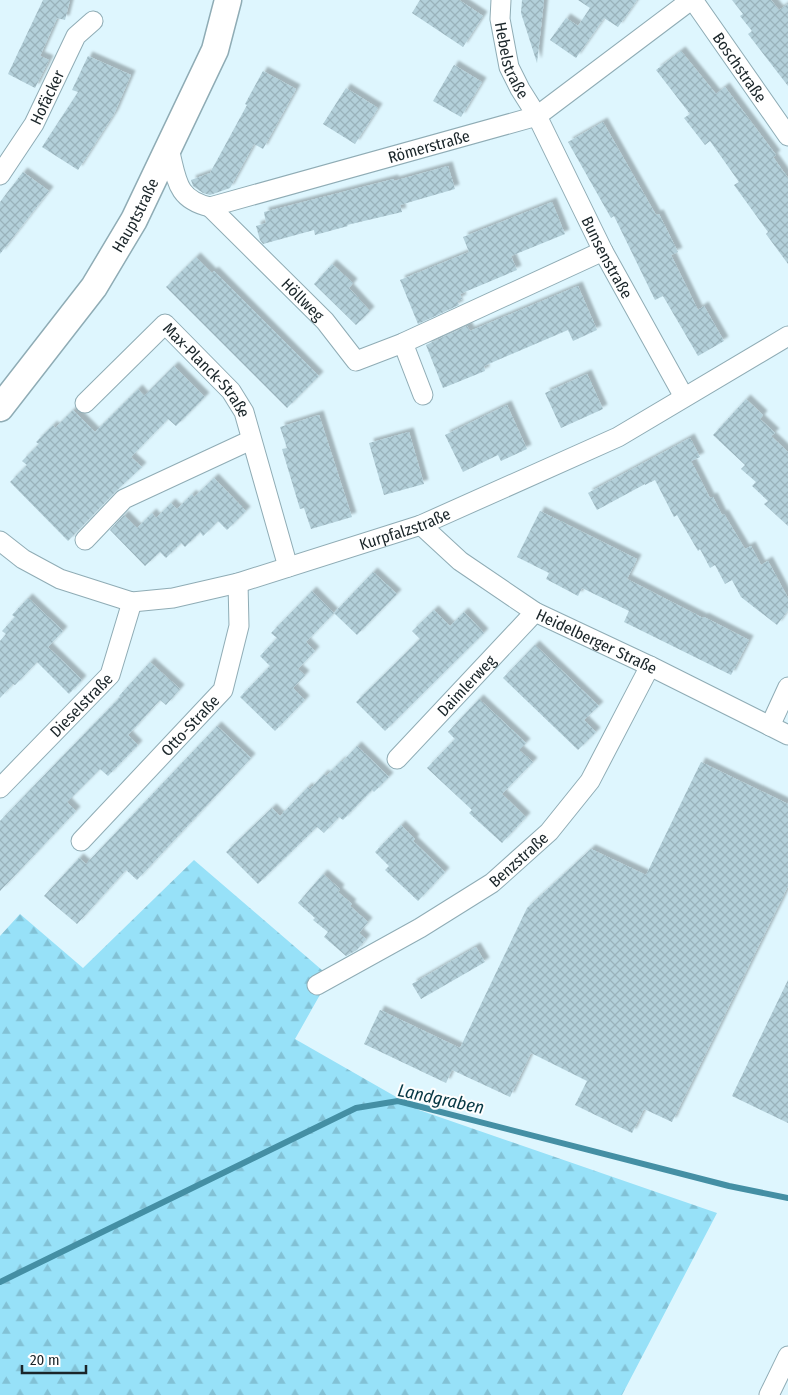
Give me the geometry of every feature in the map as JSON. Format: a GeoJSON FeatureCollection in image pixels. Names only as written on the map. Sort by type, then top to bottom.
{"type":"FeatureCollection","features":[{"type":"Feature","properties":{"kind":"main road","name":"Hauptstraße"},"geometry":{"type":"LineString","coordinates":[[0,408],[94,287],[134,220],[215,50],[228,0]]}},
{"type":"Feature","properties":{"kind":"street","name":"Hebelstraße"},"geometry":{"type":"LineString","coordinates":[[501,0],[500,19],[509,67],[537,116]]}},
{"type":"Feature","properties":{"kind":"street","name":"Römerstraße"},"geometry":{"type":"LineString","coordinates":[[210,207],[537,116],[692,0]]}},
{"type":"Feature","properties":{"kind":"street","name":"Boschstraße"},"geometry":{"type":"LineString","coordinates":[[692,0],[788,136]]}},
{"type":"Feature","properties":{"kind":"street","name":"Hofäcker"},"geometry":{"type":"LineString","coordinates":[[0,175],[34,124],[76,36],[93,21]]}},
{"type":"Feature","properties":{"kind":"street","name":"Bunsenstraße"},"geometry":{"type":"LineString","coordinates":[[537,116],[603,252],[684,397]]}},
{"type":"Feature","properties":{"kind":"street"},"geometry":{"type":"LineString","coordinates":[[169,149],[177,184],[185,195],[196,204],[210,207]]}},
{"type":"Feature","properties":{"kind":"street","name":"Höllweg"},"geometry":{"type":"LineString","coordinates":[[210,207],[325,321],[356,361],[403,343],[603,252]]}},
{"type":"Feature","properties":{"kind":"street","name":"Max-Planck-Straße"},"geometry":{"type":"LineString","coordinates":[[85,402],[165,324],[231,391],[244,412],[288,567]]}},
{"type":"Feature","properties":{"kind":"street","name":"Kurpfalzstraße"},"geometry":{"type":"LineString","coordinates":[[0,541],[23,559],[60,578],[132,602],[173,598],[238,583],[421,525],[618,437],[788,336]]}},
{"type":"Feature","properties":{"kind":"street"},"geometry":{"type":"LineString","coordinates":[[403,343],[422,395]]}},
{"type":"Feature","properties":{"kind":"street","name":"Max-Planck-Straße"},"geometry":{"type":"LineString","coordinates":[[85,540],[124,499],[251,440]]}},
{"type":"Feature","properties":{"kind":"street","name":"Heidelberger Straße"},"geometry":{"type":"LineString","coordinates":[[421,525],[460,561],[535,612],[650,666],[788,735]]}},
{"type":"Feature","properties":{"kind":"street","name":"Otto-Straße"},"geometry":{"type":"LineString","coordinates":[[81,841],[223,690],[239,626],[238,583]]}},
{"type":"Feature","properties":{"kind":"street","name":"Dieselstraße"},"geometry":{"type":"LineString","coordinates":[[0,788],[110,674],[132,602]]}},
{"type":"Feature","properties":{"kind":"street","name":"Daimlerweg"},"geometry":{"type":"LineString","coordinates":[[397,760],[535,612]]}},
{"type":"Feature","properties":{"kind":"street","name":"Benzstraße"},"geometry":{"type":"LineString","coordinates":[[317,985],[420,928],[492,883],[549,832],[590,781],[650,666]]}},
{"type":"Feature","properties":{"kind":"street"},"geometry":{"type":"LineString","coordinates":[[770,726],[788,687]]}},
{"type":"Feature","properties":{"kind":"street"},"geometry":{"type":"LineString","coordinates":[[769,1395],[788,1356]]}},
{"type":"Feature","properties":{"kind":"green space"},"geometry":{"type":"Polygon","coordinates":[[[194,860],[330,977],[295,1039],[419,1110],[717,1213],[622,1395],[0,1395],[0,936],[20,914],[83,968],[194,860]]]}},
{"type":"Feature","properties":{"kind":"building"},"geometry":{"type":"Polygon","coordinates":[[[43,0],[70,0],[65,20],[57,18],[40,56],[49,60],[35,88],[8,74],[43,0]]]}},
{"type":"Feature","properties":{"kind":"building"},"geometry":{"type":"Polygon","coordinates":[[[420,0],[459,0],[483,16],[463,47],[412,13],[420,0]]]}},
{"type":"Feature","properties":{"kind":"building"},"geometry":{"type":"Polygon","coordinates":[[[522,0],[544,0],[537,63],[521,13],[522,0]]]}},
{"type":"Feature","properties":{"kind":"building"},"geometry":{"type":"Polygon","coordinates":[[[578,0],[637,0],[618,27],[604,18],[576,58],[550,40],[566,18],[578,26],[590,8],[578,0]]]}},
{"type":"Feature","properties":{"kind":"building"},"geometry":{"type":"Polygon","coordinates":[[[732,0],[771,0],[779,10],[788,4],[788,86],[748,34],[752,31],[740,16],[743,14],[732,0]]]}},
{"type":"Feature","properties":{"kind":"building"},"geometry":{"type":"Polygon","coordinates":[[[681,51],[716,94],[725,87],[776,155],[773,157],[788,178],[788,264],[766,234],[768,232],[734,185],[739,182],[710,141],[705,145],[684,118],[690,114],[656,70],[681,51]]]}},
{"type":"Feature","properties":{"kind":"building"},"geometry":{"type":"Polygon","coordinates":[[[88,56],[131,75],[114,114],[78,170],[42,147],[78,92],[72,90],[88,56]]]}},
{"type":"Feature","properties":{"kind":"building"},"geometry":{"type":"Polygon","coordinates":[[[454,65],[482,82],[461,117],[433,101],[454,65]]]}},
{"type":"Feature","properties":{"kind":"building"},"geometry":{"type":"Polygon","coordinates":[[[263,71],[296,89],[263,149],[254,144],[230,188],[210,195],[203,193],[193,186],[191,180],[210,173],[263,71]]]}},
{"type":"Feature","properties":{"kind":"building"},"geometry":{"type":"Polygon","coordinates":[[[346,88],[378,108],[355,144],[323,124],[346,88]]]}},
{"type":"Feature","properties":{"kind":"building"},"geometry":{"type":"Polygon","coordinates":[[[603,122],[656,215],[659,214],[678,252],[671,255],[698,310],[704,306],[724,341],[698,356],[663,296],[655,300],[614,216],[611,218],[568,142],[603,122]]]}},
{"type":"Feature","properties":{"kind":"building"},"geometry":{"type":"Polygon","coordinates":[[[448,166],[455,189],[400,205],[402,212],[315,235],[314,230],[263,244],[260,240],[256,226],[266,223],[264,212],[448,166]]]}},
{"type":"Feature","properties":{"kind":"building"},"geometry":{"type":"Polygon","coordinates":[[[23,172],[49,191],[0,254],[0,202],[23,172]]]}},
{"type":"Feature","properties":{"kind":"building"},"geometry":{"type":"Polygon","coordinates":[[[552,202],[565,234],[511,256],[517,270],[460,294],[462,299],[457,301],[459,305],[418,324],[400,280],[469,252],[463,237],[552,202]]]}},
{"type":"Feature","properties":{"kind":"building"},"geometry":{"type":"Polygon","coordinates":[[[196,257],[212,273],[214,271],[319,376],[287,408],[166,287],[196,257]]]}},
{"type":"Feature","properties":{"kind":"building"},"geometry":{"type":"Polygon","coordinates":[[[332,264],[353,283],[349,288],[370,311],[356,325],[314,284],[332,264]]]}},
{"type":"Feature","properties":{"kind":"building"},"geometry":{"type":"Polygon","coordinates":[[[578,286],[597,330],[573,341],[568,330],[484,366],[485,371],[443,388],[426,345],[467,326],[470,331],[578,286]]]}},
{"type":"Feature","properties":{"kind":"building"},"geometry":{"type":"Polygon","coordinates":[[[174,366],[205,397],[176,426],[168,419],[131,457],[142,467],[68,541],[10,482],[27,465],[22,461],[39,444],[36,442],[53,425],[55,428],[73,410],[95,432],[138,389],[144,396],[174,366]]]}},
{"type":"Feature","properties":{"kind":"building"},"geometry":{"type":"Polygon","coordinates":[[[587,374],[603,409],[561,428],[545,393],[587,374]]]}},
{"type":"Feature","properties":{"kind":"building"},"geometry":{"type":"Polygon","coordinates":[[[746,399],[763,415],[760,419],[775,433],[771,436],[788,452],[788,526],[764,504],[768,501],[752,486],[756,482],[741,469],[745,465],[713,435],[746,399]]]}},
{"type":"Feature","properties":{"kind":"building"},"geometry":{"type":"Polygon","coordinates":[[[507,405],[527,449],[501,461],[498,455],[463,472],[445,435],[507,405]]]}},
{"type":"Feature","properties":{"kind":"building"},"geometry":{"type":"Polygon","coordinates":[[[319,415],[352,517],[311,529],[304,508],[300,509],[282,449],[287,448],[280,427],[319,415]]]}},
{"type":"Feature","properties":{"kind":"building"},"geometry":{"type":"Polygon","coordinates":[[[409,432],[424,484],[384,495],[369,443],[409,432]]]}},
{"type":"Feature","properties":{"kind":"building"},"geometry":{"type":"Polygon","coordinates":[[[690,438],[700,457],[691,461],[710,498],[713,497],[722,515],[724,514],[745,549],[751,546],[761,565],[768,561],[788,598],[788,610],[777,625],[741,597],[732,580],[725,584],[715,565],[710,568],[700,549],[698,551],[677,515],[674,517],[655,480],[597,510],[588,493],[690,438]]]}},
{"type":"Feature","properties":{"kind":"building"},"geometry":{"type":"Polygon","coordinates":[[[214,478],[246,511],[227,530],[218,521],[203,536],[200,532],[185,547],[181,543],[166,558],[160,552],[145,566],[110,530],[124,515],[137,528],[152,513],[156,518],[171,503],[177,509],[192,494],[194,497],[214,478]]]}},
{"type":"Feature","properties":{"kind":"building"},"geometry":{"type":"Polygon","coordinates":[[[540,511],[637,559],[627,579],[749,640],[731,675],[624,622],[629,611],[582,588],[578,596],[546,579],[549,573],[517,557],[540,511]]]}},
{"type":"Feature","properties":{"kind":"building"},"geometry":{"type":"Polygon","coordinates":[[[373,572],[397,594],[357,635],[334,613],[373,572]]]}},
{"type":"Feature","properties":{"kind":"building"},"geometry":{"type":"Polygon","coordinates":[[[312,591],[334,613],[306,642],[315,651],[298,669],[305,675],[293,688],[305,700],[275,731],[240,697],[270,666],[260,656],[277,638],[271,633],[312,591]]]}},
{"type":"Feature","properties":{"kind":"building"},"geometry":{"type":"Polygon","coordinates":[[[28,598],[63,631],[48,647],[82,680],[69,694],[37,662],[0,698],[0,641],[6,634],[2,631],[15,617],[12,615],[28,598]]]}},
{"type":"Feature","properties":{"kind":"building"},"geometry":{"type":"Polygon","coordinates":[[[434,610],[450,626],[464,612],[484,633],[385,731],[356,702],[420,639],[412,631],[434,610]]]}},
{"type":"Feature","properties":{"kind":"building"},"geometry":{"type":"Polygon","coordinates":[[[535,645],[599,706],[584,720],[596,732],[578,750],[503,678],[535,645]]]}},
{"type":"Feature","properties":{"kind":"building"},"geometry":{"type":"Polygon","coordinates":[[[150,662],[180,689],[166,705],[160,700],[128,735],[138,745],[108,776],[100,769],[67,802],[76,811],[0,891],[0,821],[120,697],[150,662]]]}},
{"type":"Feature","properties":{"kind":"building"},"geometry":{"type":"Polygon","coordinates":[[[479,699],[526,743],[519,750],[533,762],[502,794],[526,817],[502,843],[469,813],[472,810],[427,768],[455,739],[448,732],[479,699]]]}},
{"type":"Feature","properties":{"kind":"building"},"geometry":{"type":"Polygon","coordinates":[[[217,726],[251,758],[137,880],[126,870],[77,924],[44,896],[79,858],[86,864],[217,726]]]}},
{"type":"Feature","properties":{"kind":"building"},"geometry":{"type":"Polygon","coordinates":[[[357,746],[389,777],[374,792],[372,790],[343,820],[339,817],[324,833],[317,827],[258,884],[226,852],[272,808],[280,816],[308,787],[310,789],[324,774],[326,776],[357,746]]]}},
{"type":"Feature","properties":{"kind":"building"},"geometry":{"type":"Polygon","coordinates":[[[701,762],[788,804],[788,886],[672,1122],[644,1109],[632,1133],[575,1105],[587,1081],[531,1053],[510,1097],[452,1070],[446,1083],[364,1044],[380,1010],[460,1048],[527,908],[591,849],[646,875],[701,762]]]}},
{"type":"Feature","properties":{"kind":"building"},"geometry":{"type":"Polygon","coordinates":[[[401,825],[415,839],[413,841],[445,872],[418,901],[385,870],[389,866],[375,852],[401,825]]]}},
{"type":"Feature","properties":{"kind":"building"},"geometry":{"type":"Polygon","coordinates":[[[323,874],[340,889],[338,892],[352,904],[350,906],[368,922],[359,933],[366,939],[357,950],[346,956],[324,937],[328,932],[313,920],[315,918],[298,903],[323,874]]]}},
{"type":"Feature","properties":{"kind":"building"},"geometry":{"type":"Polygon","coordinates":[[[476,947],[485,962],[421,999],[412,984],[476,947]]]}},
{"type":"Feature","properties":{"kind":"building"},"geometry":{"type":"Polygon","coordinates":[[[788,980],[788,1123],[732,1096],[788,980]]]}},
{"type":"Feature","properties":{"kind":"waterway","name":"Landgraben"},"geometry":{"type":"LineString","coordinates":[[0,1282],[356,1108],[398,1101],[729,1186],[788,1198]]}}]}
